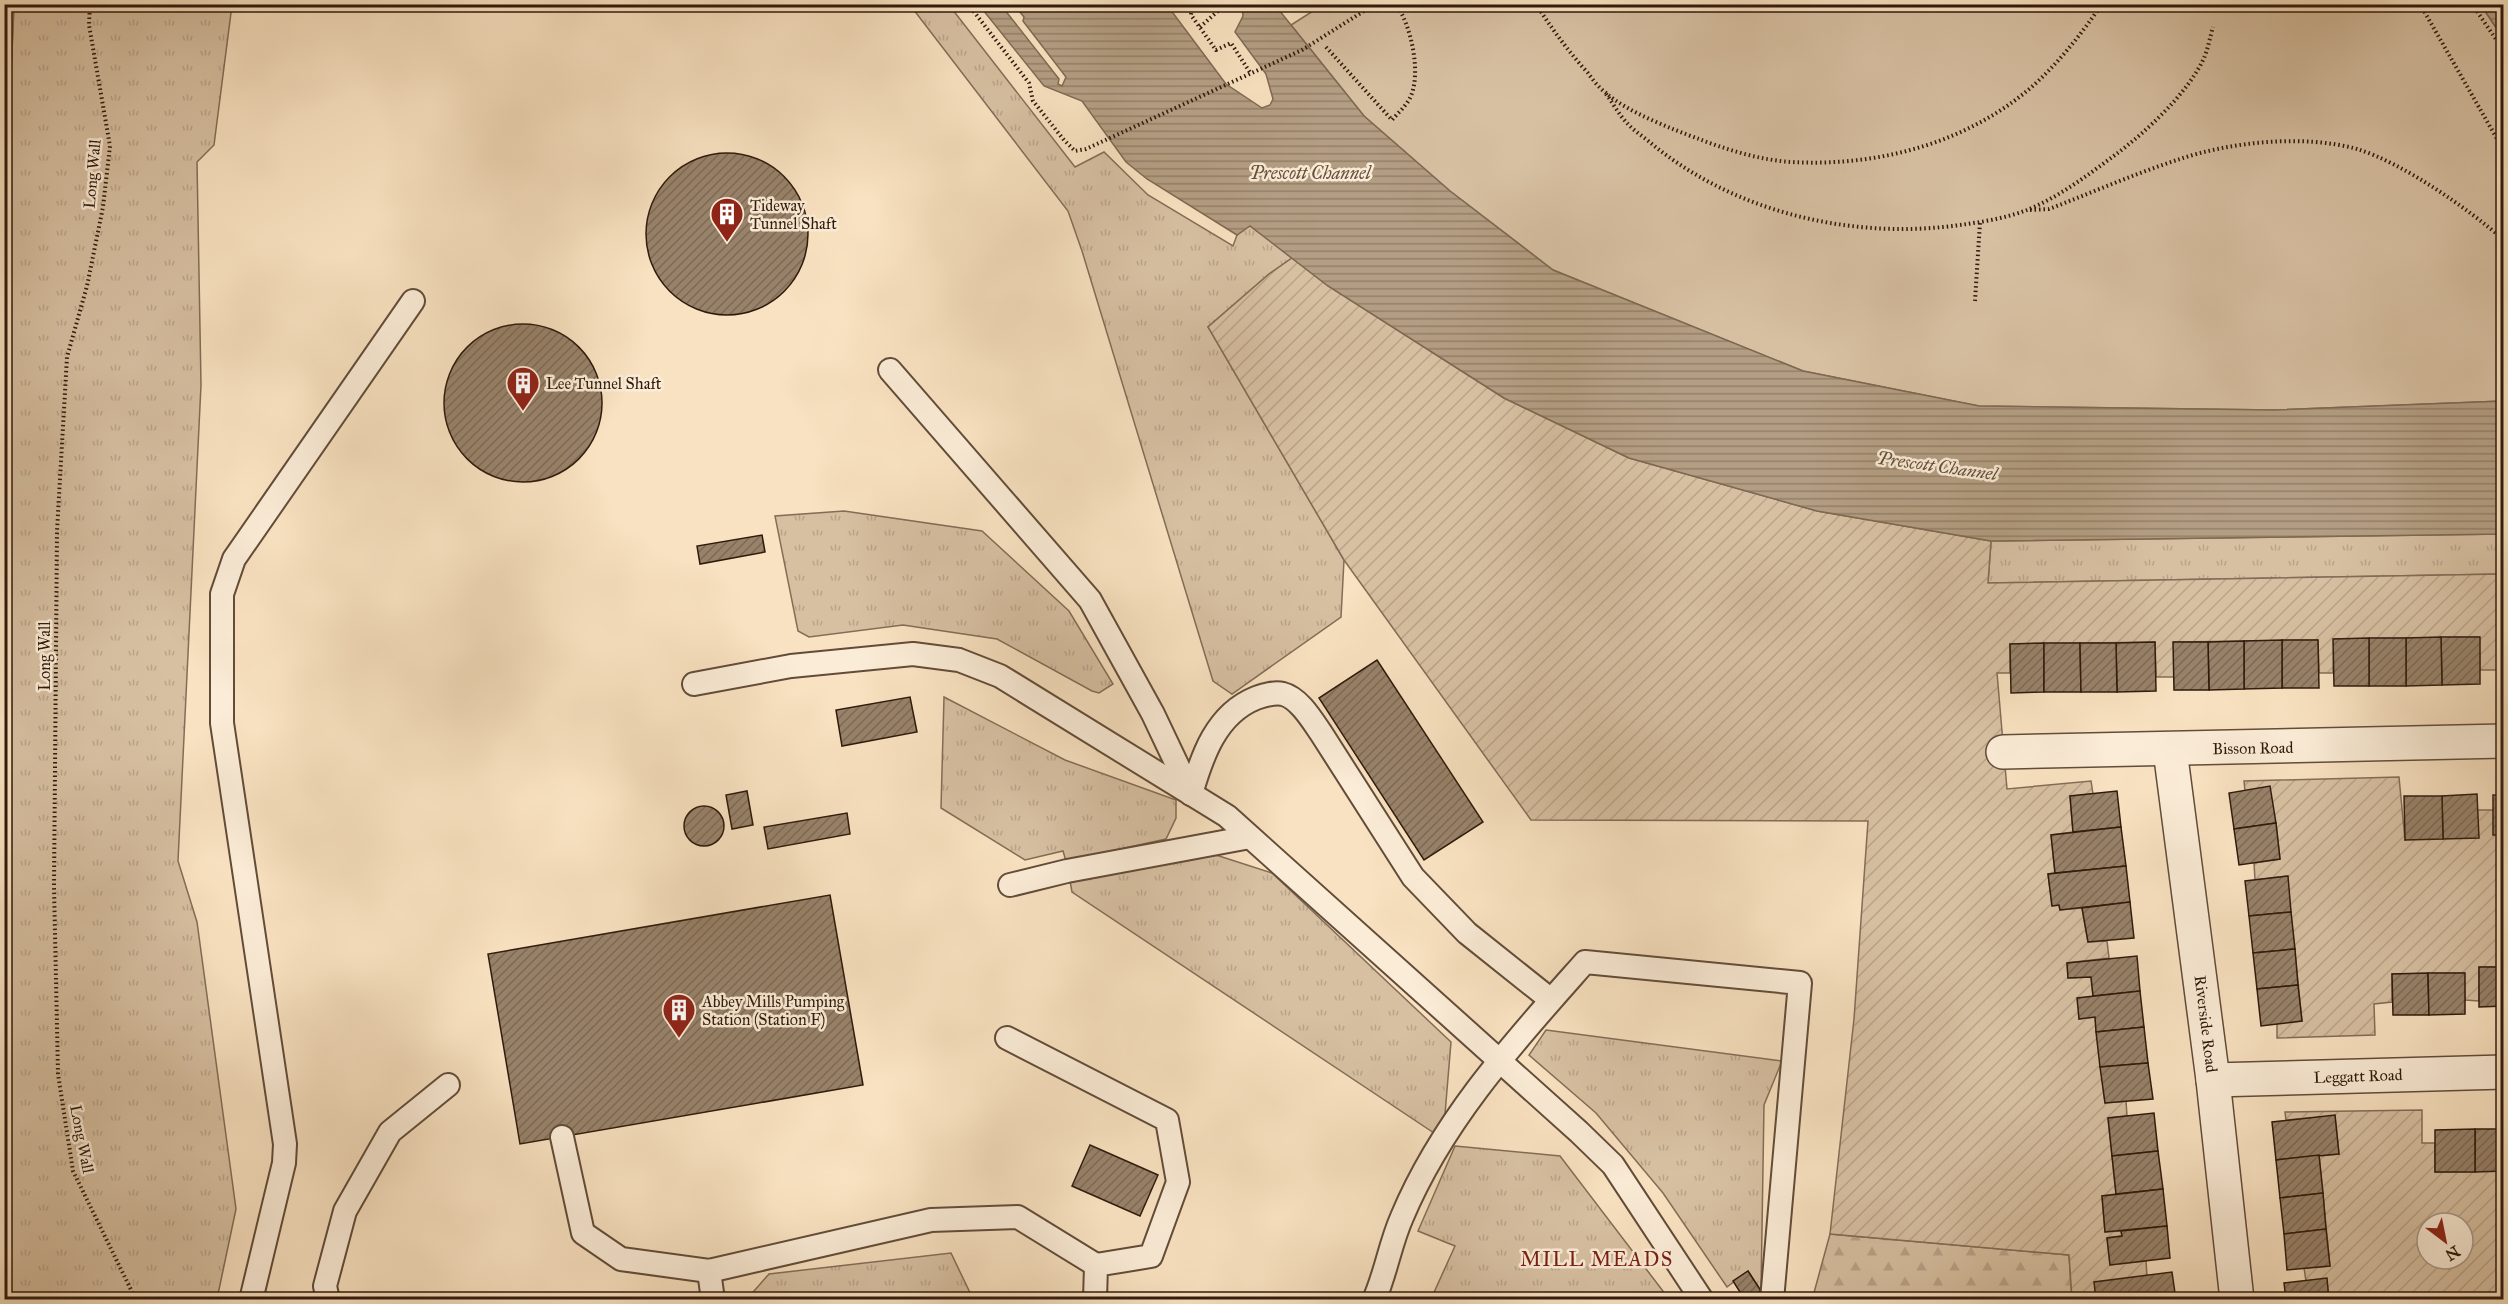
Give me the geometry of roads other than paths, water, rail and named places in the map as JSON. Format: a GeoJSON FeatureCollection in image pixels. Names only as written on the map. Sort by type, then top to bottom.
{"type":"FeatureCollection","features":[{"type":"Feature","properties":{"kind":"street","name":"Bisson Road"},"geometry":{"type":"LineString","coordinates":[[2003,752],[2504,741]]}},
{"type":"Feature","properties":{"kind":"street","name":"Riverside Road"},"geometry":{"type":"LineString","coordinates":[[2170,750],[2213,1080],[2237,1299]]}},
{"type":"Feature","properties":{"kind":"street","name":"Leggatt Road"},"geometry":{"type":"LineString","coordinates":[[2213,1080],[2504,1072]]}},
{"type":"Feature","properties":{"kind":"lane"},"geometry":{"type":"LineString","coordinates":[[251,1299],[284,1163],[285,1144],[222,723],[222,594],[234,559],[413,301]]}},
{"type":"Feature","properties":{"kind":"lane"},"geometry":{"type":"LineString","coordinates":[[890,370],[1090,600],[1153,714],[1191,794]]}},
{"type":"Feature","properties":{"kind":"lane"},"geometry":{"type":"LineString","coordinates":[[694,684],[791,666],[913,654],[959,660],[1000,676],[1227,816],[1613,1165],[1702,1299]]}},
{"type":"Feature","properties":{"kind":"lane"},"geometry":{"type":"LineString","coordinates":[[1191,794],[1213,735],[1226,721],[1247,702],[1272,693],[1284,694],[1294,700],[1309,716],[1413,877],[1467,933],[1551,1000]]}},
{"type":"Feature","properties":{"kind":"lane"},"geometry":{"type":"LineString","coordinates":[[1010,885],[1067,871],[1250,837]]}},
{"type":"Feature","properties":{"kind":"lane"},"geometry":{"type":"LineString","coordinates":[[1374,1299],[1386,1273],[1401,1218],[1443,1139],[1498,1060],[1585,962],[1800,983],[1772,1299]]}},
{"type":"Feature","properties":{"kind":"lane"},"geometry":{"type":"LineString","coordinates":[[562,1137],[583,1233],[621,1259],[709,1271],[931,1220],[1018,1217],[1095,1265],[1151,1256],[1178,1182],[1167,1120],[1007,1038]]}},
{"type":"Feature","properties":{"kind":"lane"},"geometry":{"type":"LineString","coordinates":[[328,1299],[325,1286],[345,1211],[390,1132],[448,1085]]}},
{"type":"Feature","properties":{"kind":"lane"},"geometry":{"type":"LineString","coordinates":[[1095,1265],[1095,1299]]}},
{"type":"Feature","properties":{"kind":"lane"},"geometry":{"type":"LineString","coordinates":[[709,1271],[713,1299]]}},
{"type":"Feature","properties":{"kind":"water"},"geometry":{"type":"Polygon","coordinates":[[[4,5],[14,5],[5,217],[4,5]]]}},
{"type":"Feature","properties":{"kind":"water","name":"Prescott Channel"},"geometry":{"type":"Polygon","coordinates":[[[979,5],[1001,5],[1059,79],[1058,84],[1062,86],[1066,77],[1023,21],[1024,17],[1014,5],[1167,5],[1226,84],[1262,108],[1270,105],[1273,99],[1266,74],[1235,32],[1243,16],[1242,5],[1275,5],[1364,116],[1450,191],[1553,270],[1803,371],[1979,406],[2274,410],[2503,401],[2503,534],[1991,541],[1817,511],[1629,458],[1504,398],[1328,286],[1250,226],[1237,235],[1147,179],[1126,162],[1082,101],[1044,86],[979,5]]]}},
{"type":"Feature","properties":{"kind":"water"},"geometry":{"type":"Polygon","coordinates":[[[2481,5],[2503,5],[2503,38],[2481,5]]]}},
{"type":"Feature","properties":{"kind":"place","name":"Tideway Tunnel Shaft"},"geometry":{"type":"Point","coordinates":[727,243]}},
{"type":"Feature","properties":{"kind":"place","name":"Lee Tunnel Shaft"},"geometry":{"type":"Point","coordinates":[523,412]}},
{"type":"Feature","properties":{"kind":"place","name":"Abbey Mills Pumping Station (Station F)"},"geometry":{"type":"Point","coordinates":[679,1039]}},
{"type":"Feature","properties":{"kind":"district","name":"MILL MEADS"},"geometry":{"type":"Point","coordinates":[1597,1259]}}]}
